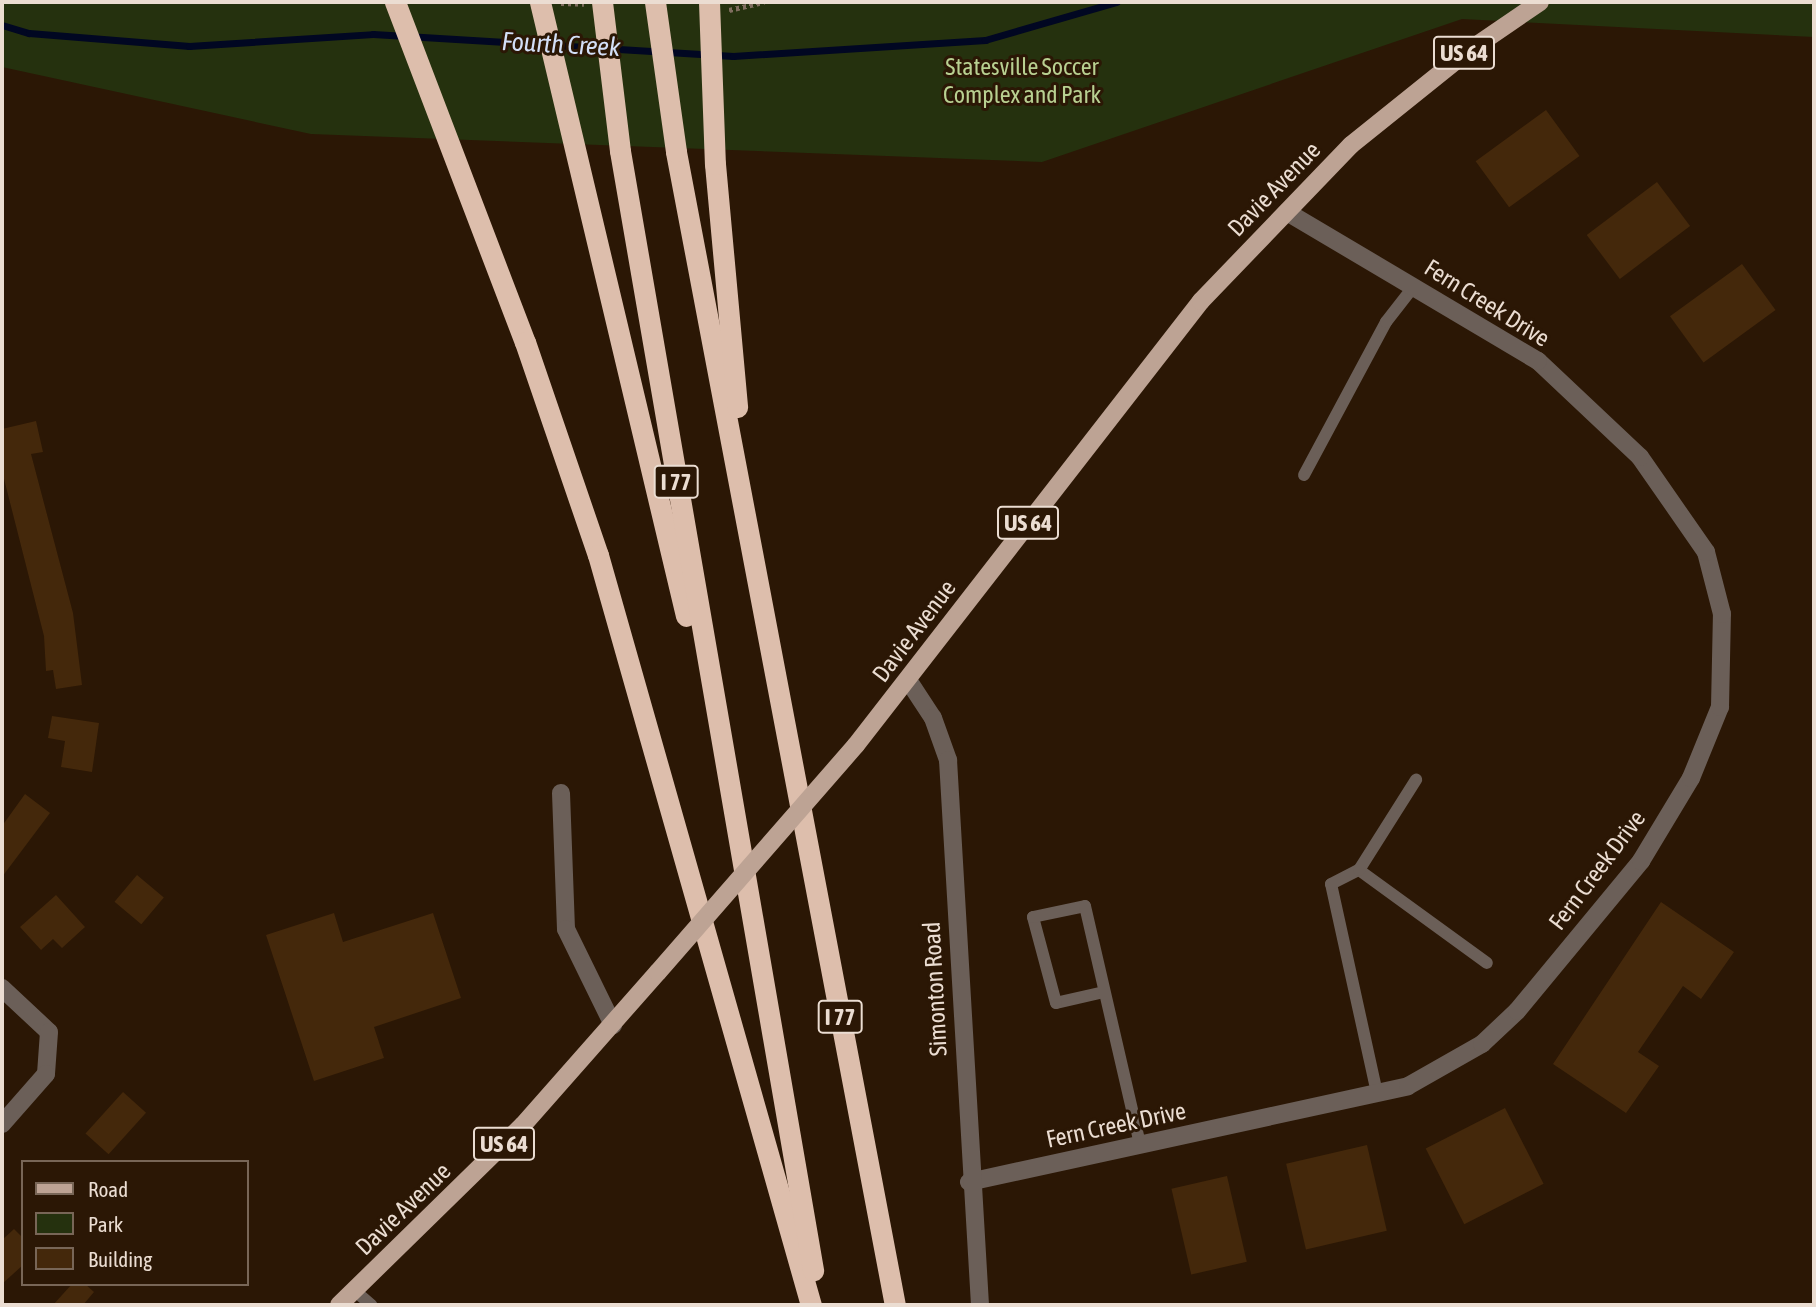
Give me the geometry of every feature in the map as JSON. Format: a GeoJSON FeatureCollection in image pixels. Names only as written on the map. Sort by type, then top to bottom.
{"type":"FeatureCollection","features":[{"type":"Feature","properties":{"kind":"highway"},"geometry":{"type":"LineString","coordinates":[[395,2],[448,135],[598,555],[811,1305]]}},
{"type":"Feature","properties":{"kind":"highway"},"geometry":{"type":"LineString","coordinates":[[540,2],[732,812]]}},
{"type":"Feature","properties":{"kind":"highway","name":"I 77"},"geometry":{"type":"LineString","coordinates":[[602,2],[620,151],[819,1305]]}},
{"type":"Feature","properties":{"kind":"highway","name":"I 77"},"geometry":{"type":"LineString","coordinates":[[655,2],[676,152],[895,1305]]}},
{"type":"Feature","properties":{"kind":"highway"},"geometry":{"type":"LineString","coordinates":[[709,2],[715,164],[749,531]]}},
{"type":"Feature","properties":{"kind":"main road","name":"Davie Avenue"},"geometry":{"type":"LineString","coordinates":[[339,1305],[523,1125],[856,745],[1201,301],[1351,145],[1464,54],[1540,2]]}},
{"type":"Feature","properties":{"kind":"street","name":"Fern Creek Drive"},"geometry":{"type":"LineString","coordinates":[[969,1182],[1408,1086],[1482,1044],[1517,1011],[1641,861],[1691,778],[1720,707],[1723,658],[1721,614],[1706,552],[1640,457],[1538,360],[1287,212]]}},
{"type":"Feature","properties":{"kind":"street","name":"Simonton Road"},"geometry":{"type":"LineString","coordinates":[[908,680],[933,718],[948,760],[969,1182],[981,1305]]}},
{"type":"Feature","properties":{"kind":"street"},"geometry":{"type":"LineString","coordinates":[[561,793],[566,929],[613,1025]]}},
{"type":"Feature","properties":{"kind":"street"},"geometry":{"type":"LineString","coordinates":[[2,988],[49,1032],[46,1074],[2,1124]]}},
{"type":"Feature","properties":{"kind":"lane"},"geometry":{"type":"LineString","coordinates":[[1304,475],[1386,322],[1414,286]]}},
{"type":"Feature","properties":{"kind":"lane"},"geometry":{"type":"LineString","coordinates":[[1377,1093],[1331,884],[1359,870],[1416,780]]}},
{"type":"Feature","properties":{"kind":"lane"},"geometry":{"type":"LineString","coordinates":[[1359,870],[1487,963]]}},
{"type":"Feature","properties":{"kind":"lane"},"geometry":{"type":"LineString","coordinates":[[1104,992],[1056,1003],[1033,917],[1085,906],[1140,1145]]}},
{"type":"Feature","properties":{"kind":"lane"},"geometry":{"type":"LineString","coordinates":[[354,1290],[371,1305]]}},
{"type":"Feature","properties":{"kind":"green space","name":"Statesville Soccer Complex and Park"},"geometry":{"type":"Polygon","coordinates":[[[2,2],[1814,2],[1814,37],[1462,19],[1042,162],[311,134],[2,67],[2,2]]]}},
{"type":"Feature","properties":{"kind":"building"},"geometry":{"type":"Polygon","coordinates":[[[1546,110],[1580,156],[1509,207],[1476,161],[1546,110]]]}},
{"type":"Feature","properties":{"kind":"building"},"geometry":{"type":"Polygon","coordinates":[[[1657,182],[1690,226],[1620,279],[1587,235],[1657,182]]]}},
{"type":"Feature","properties":{"kind":"building"},"geometry":{"type":"Polygon","coordinates":[[[1742,264],[1776,310],[1704,362],[1670,316],[1742,264]]]}},
{"type":"Feature","properties":{"kind":"building"},"geometry":{"type":"Polygon","coordinates":[[[36,421],[43,452],[31,454],[73,613],[82,685],[56,689],[53,670],[46,671],[44,636],[2,471],[2,429],[36,421]]]}},
{"type":"Feature","properties":{"kind":"building"},"geometry":{"type":"Polygon","coordinates":[[[52,716],[99,723],[92,772],[61,767],[65,741],[48,738],[52,716]]]}},
{"type":"Feature","properties":{"kind":"building"},"geometry":{"type":"Polygon","coordinates":[[[25,794],[50,813],[2,877],[2,826],[25,794]]]}},
{"type":"Feature","properties":{"kind":"building"},"geometry":{"type":"Polygon","coordinates":[[[137,875],[164,897],[141,924],[115,902],[137,875]]]}},
{"type":"Feature","properties":{"kind":"building"},"geometry":{"type":"Polygon","coordinates":[[[56,895],[85,927],[62,948],[53,939],[41,950],[20,927],[56,895]]]}},
{"type":"Feature","properties":{"kind":"building"},"geometry":{"type":"Polygon","coordinates":[[[1661,902],[1734,952],[1701,999],[1683,986],[1638,1052],[1659,1066],[1626,1113],[1553,1064],[1661,902]]]}},
{"type":"Feature","properties":{"kind":"building"},"geometry":{"type":"Polygon","coordinates":[[[334,913],[343,942],[433,913],[461,998],[374,1027],[384,1058],[314,1081],[266,935],[334,913]]]}},
{"type":"Feature","properties":{"kind":"building"},"geometry":{"type":"Polygon","coordinates":[[[123,1092],[146,1113],[109,1154],[86,1134],[123,1092]]]}},
{"type":"Feature","properties":{"kind":"building"},"geometry":{"type":"Polygon","coordinates":[[[1505,1108],[1544,1184],[1464,1224],[1426,1148],[1505,1108]]]}},
{"type":"Feature","properties":{"kind":"building"},"geometry":{"type":"Polygon","coordinates":[[[1367,1145],[1387,1231],[1306,1249],[1286,1164],[1367,1145]]]}},
{"type":"Feature","properties":{"kind":"building"},"geometry":{"type":"Polygon","coordinates":[[[1227,1176],[1247,1262],[1191,1275],[1171,1189],[1227,1176]]]}},
{"type":"Feature","properties":{"kind":"building"},"geometry":{"type":"Polygon","coordinates":[[[14,1229],[21,1236],[21,1267],[2,1284],[2,1240],[14,1229]]]}},
{"type":"Feature","properties":{"kind":"building"},"geometry":{"type":"Polygon","coordinates":[[[70,1286],[87,1286],[94,1292],[83,1305],[53,1305],[70,1286]]]}},
{"type":"Feature","properties":{"kind":"waterway","name":"Fourth Creek"},"geometry":{"type":"LineString","coordinates":[[2,25],[29,33],[189,46],[373,34],[733,56],[985,40],[1117,2]]}}]}
